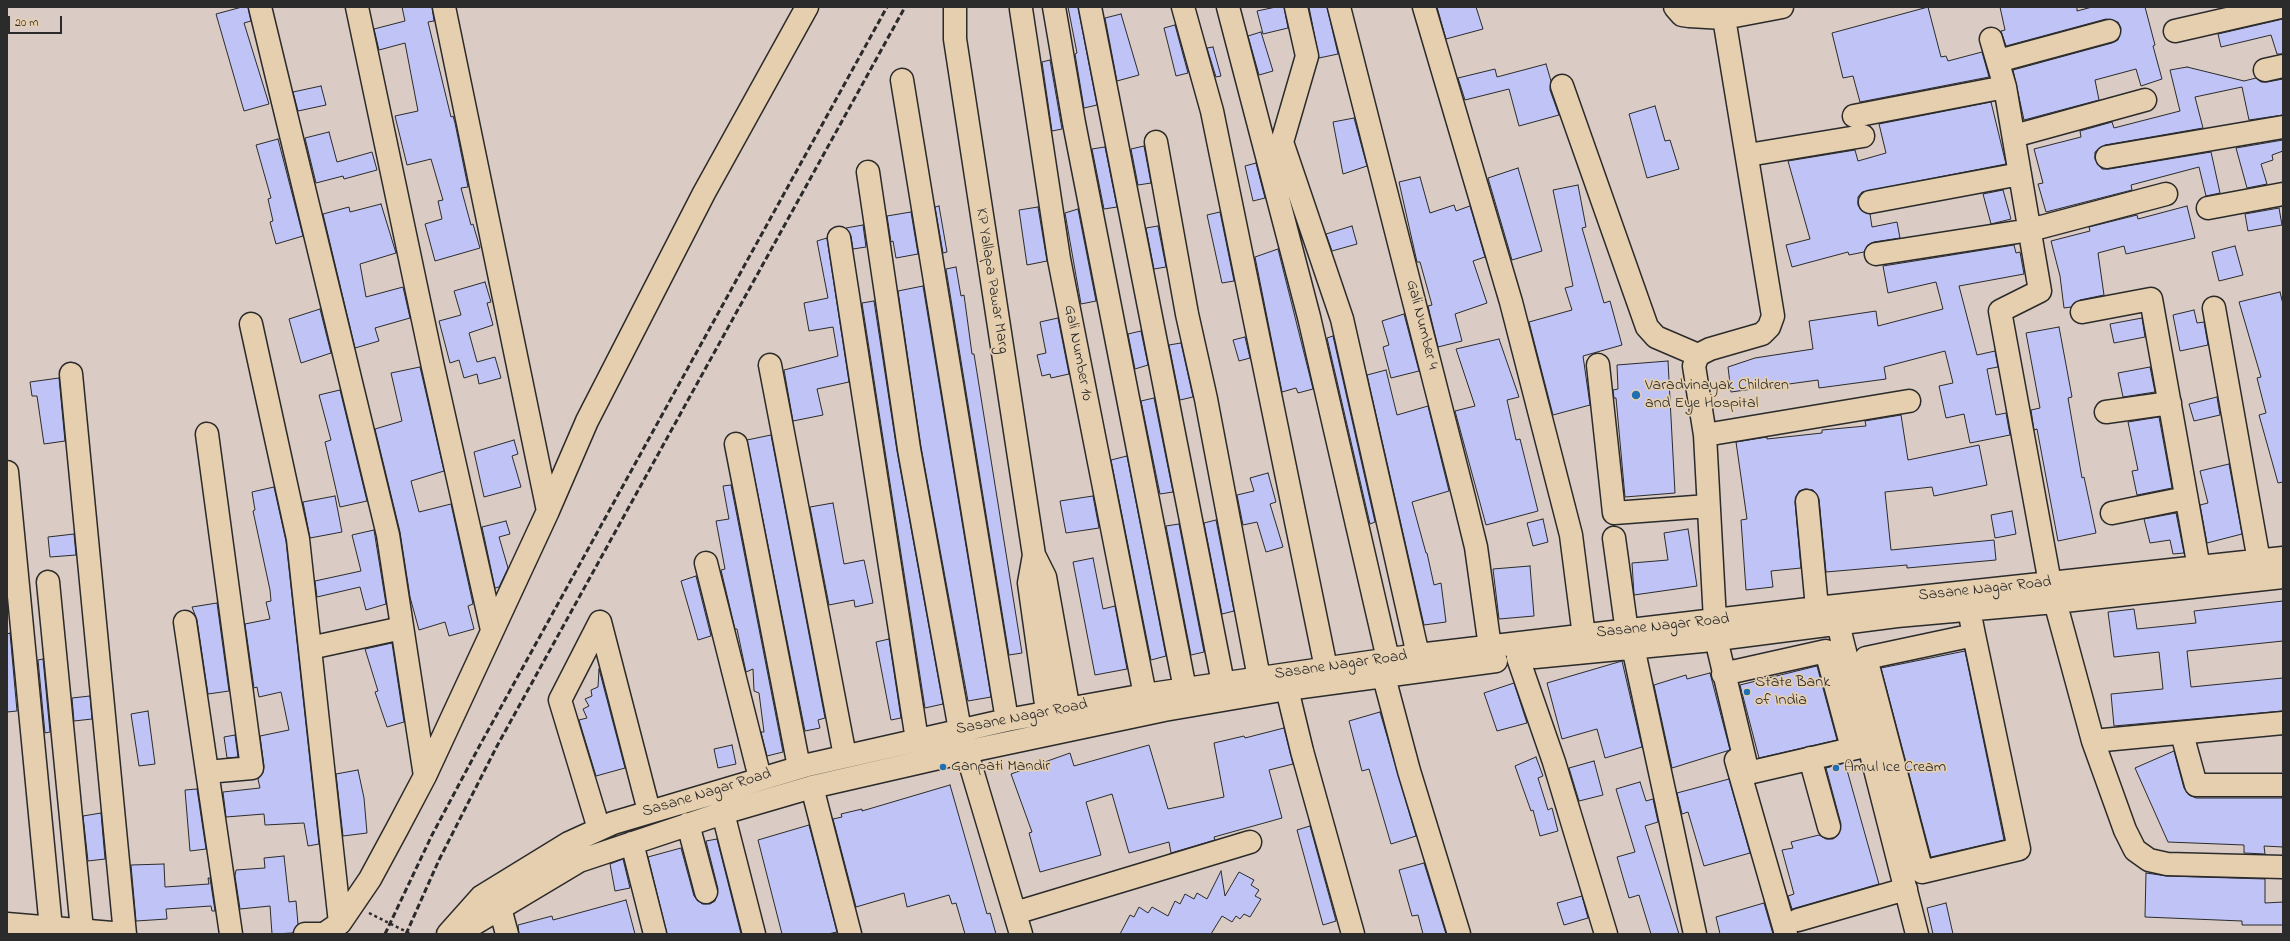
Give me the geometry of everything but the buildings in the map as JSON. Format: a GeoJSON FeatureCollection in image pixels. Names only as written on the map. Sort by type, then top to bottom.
{"type":"FeatureCollection","features":[{"type":"Feature","properties":{"kind":"street"},"geometry":{"type":"LineString","coordinates":[[260,7],[388,535],[425,776]]}},
{"type":"Feature","properties":{"kind":"street"},"geometry":{"type":"LineString","coordinates":[[356,7],[431,359],[492,630]]}},
{"type":"Feature","properties":{"kind":"street"},"geometry":{"type":"LineString","coordinates":[[444,7],[548,511]]}},
{"type":"Feature","properties":{"kind":"street"},"geometry":{"type":"LineString","coordinates":[[332,929],[353,905],[370,880],[425,776],[548,511],[587,421],[704,193],[807,7]]}},
{"type":"Feature","properties":{"kind":"street","name":"KP Yallapa Pawar Marg"},"geometry":{"type":"LineString","coordinates":[[955,7],[956,47],[1034,555],[1045,577],[1072,729]]}},
{"type":"Feature","properties":{"kind":"street"},"geometry":{"type":"LineString","coordinates":[[1054,7],[1074,122],[1185,689]]}},
{"type":"Feature","properties":{"kind":"street"},"geometry":{"type":"LineString","coordinates":[[1090,7],[1223,684]]}},
{"type":"Feature","properties":{"kind":"street"},"geometry":{"type":"LineString","coordinates":[[1183,7],[1212,111],[1326,668]]}},
{"type":"Feature","properties":{"kind":"street"},"geometry":{"type":"LineString","coordinates":[[1228,7],[1309,318],[1384,665],[1459,934]]}},
{"type":"Feature","properties":{"kind":"street"},"geometry":{"type":"LineString","coordinates":[[1296,7],[1307,56],[1282,142],[1342,319],[1418,655]]}},
{"type":"Feature","properties":{"kind":"street","name":"Gali Number 4"},"geometry":{"type":"LineString","coordinates":[[1339,7],[1476,547],[1490,647]]}},
{"type":"Feature","properties":{"kind":"street"},"geometry":{"type":"LineString","coordinates":[[1424,7],[1511,302],[1571,535],[1584,636]]}},
{"type":"Feature","properties":{"kind":"street"},"geometry":{"type":"LineString","coordinates":[[1675,7],[1682,14],[1689,16],[1724,18],[1782,7]]}},
{"type":"Feature","properties":{"kind":"street"},"geometry":{"type":"LineString","coordinates":[[2175,31],[2280,7]]}},
{"type":"Feature","properties":{"kind":"street","name":"Gali Number 10"},"geometry":{"type":"LineString","coordinates":[[1021,9],[1059,259],[1145,695]]}},
{"type":"Feature","properties":{"kind":"street"},"geometry":{"type":"LineString","coordinates":[[1724,18],[1748,155],[1756,222],[1773,316],[1769,327],[1762,334],[1710,349],[1698,355],[1694,366],[1705,435],[1711,634],[1792,927],[1906,889]]}},
{"type":"Feature","properties":{"kind":"street"},"geometry":{"type":"LineString","coordinates":[[1998,61],[2109,32]]}},
{"type":"Feature","properties":{"kind":"street"},"geometry":{"type":"LineString","coordinates":[[1991,39],[2005,87],[2040,290],[2000,311],[2053,592],[2093,742],[2125,830],[2136,850],[2149,860],[2168,864],[2283,867]]}},
{"type":"Feature","properties":{"kind":"street"},"geometry":{"type":"LineString","coordinates":[[902,80],[1007,720]]}},
{"type":"Feature","properties":{"kind":"street"},"geometry":{"type":"LineString","coordinates":[[1562,86],[1647,327],[1656,337],[1698,355]]}},
{"type":"Feature","properties":{"kind":"street"},"geometry":{"type":"LineString","coordinates":[[1854,116],[2005,87]]}},
{"type":"Feature","properties":{"kind":"street"},"geometry":{"type":"LineString","coordinates":[[2014,136],[2145,100]]}},
{"type":"Feature","properties":{"kind":"street"},"geometry":{"type":"LineString","coordinates":[[2107,157],[2283,127]]}},
{"type":"Feature","properties":{"kind":"street"},"geometry":{"type":"LineString","coordinates":[[1748,155],[1864,136]]}},
{"type":"Feature","properties":{"kind":"street"},"geometry":{"type":"LineString","coordinates":[[1156,142],[1187,314],[1206,399],[1259,678]]}},
{"type":"Feature","properties":{"kind":"street"},"geometry":{"type":"LineString","coordinates":[[868,172],[909,449],[960,730],[965,752],[1021,934]]}},
{"type":"Feature","properties":{"kind":"street"},"geometry":{"type":"LineString","coordinates":[[1870,202],[2020,174]]}},
{"type":"Feature","properties":{"kind":"street"},"geometry":{"type":"LineString","coordinates":[[1876,254],[2030,230],[2166,194]]}},
{"type":"Feature","properties":{"kind":"street"},"geometry":{"type":"LineString","coordinates":[[2208,208],[2283,194]]}},
{"type":"Feature","properties":{"kind":"street"},"geometry":{"type":"LineString","coordinates":[[840,238],[917,740]]}},
{"type":"Feature","properties":{"kind":"street"},"geometry":{"type":"LineString","coordinates":[[2082,312],[2151,299],[2199,568]]}},
{"type":"Feature","properties":{"kind":"street"},"geometry":{"type":"LineString","coordinates":[[2214,308],[2259,560]]}},
{"type":"Feature","properties":{"kind":"street"},"geometry":{"type":"LineString","coordinates":[[251,324],[298,539],[310,648],[332,929]]}},
{"type":"Feature","properties":{"kind":"street"},"geometry":{"type":"LineString","coordinates":[[770,365],[845,756]]}},
{"type":"Feature","properties":{"kind":"street"},"geometry":{"type":"LineString","coordinates":[[1598,365],[1614,513],[1708,506]]}},
{"type":"Feature","properties":{"kind":"street"},"geometry":{"type":"LineString","coordinates":[[7,924],[125,934],[71,374]]}},
{"type":"Feature","properties":{"kind":"street"},"geometry":{"type":"LineString","coordinates":[[1705,435],[1909,401]]}},
{"type":"Feature","properties":{"kind":"street"},"geometry":{"type":"LineString","coordinates":[[2106,412],[2170,403]]}},
{"type":"Feature","properties":{"kind":"street"},"geometry":{"type":"LineString","coordinates":[[207,434],[252,768],[207,772]]}},
{"type":"Feature","properties":{"kind":"street"},"geometry":{"type":"LineString","coordinates":[[736,444],[799,767]]}},
{"type":"Feature","properties":{"kind":"street"},"geometry":{"type":"LineString","coordinates":[[7,472],[51,928]]}},
{"type":"Feature","properties":{"kind":"street"},"geometry":{"type":"LineString","coordinates":[[2112,513],[2186,498]]}},
{"type":"Feature","properties":{"kind":"street"},"geometry":{"type":"LineString","coordinates":[[1807,501],[1817,608]]}},
{"type":"Feature","properties":{"kind":"street"},"geometry":{"type":"LineString","coordinates":[[1614,538],[1630,639],[1695,934]]}},
{"type":"Feature","properties":{"kind":"street","name":"KP Yallapa Pawar Marg"},"geometry":{"type":"LineString","coordinates":[[1034,555],[1029,583],[1050,733]]}},
{"type":"Feature","properties":{"kind":"street","name":"Sasane Nagar Road"},"geometry":{"type":"LineString","coordinates":[[448,934],[481,897],[569,843],[599,829],[649,811],[799,767],[1007,720],[1145,695],[1326,668],[1518,658],[1630,639],[1838,624],[1969,610],[2053,592],[2199,568],[2283,558]]}},
{"type":"Feature","properties":{"kind":"street"},"geometry":{"type":"LineString","coordinates":[[706,564],[760,778]]}},
{"type":"Feature","properties":{"kind":"street","name":"Sasane Nagar Road"},"geometry":{"type":"LineString","coordinates":[[1711,634],[1817,608],[2283,577]]}},
{"type":"Feature","properties":{"kind":"street"},"geometry":{"type":"LineString","coordinates":[[48,582],[82,930]]}},
{"type":"Feature","properties":{"kind":"street"},"geometry":{"type":"LineString","coordinates":[[1969,610],[2019,848],[1922,872],[1866,658],[1974,635]]}},
{"type":"Feature","properties":{"kind":"street"},"geometry":{"type":"LineString","coordinates":[[185,622],[231,934]]}},
{"type":"Feature","properties":{"kind":"street"},"geometry":{"type":"LineString","coordinates":[[599,829],[560,700],[600,622],[649,811]]}},
{"type":"Feature","properties":{"kind":"street"},"geometry":{"type":"LineString","coordinates":[[1838,624],[1860,746]]}},
{"type":"Feature","properties":{"kind":"street"},"geometry":{"type":"LineString","coordinates":[[310,648],[402,628]]}},
{"type":"Feature","properties":{"kind":"street"},"geometry":{"type":"LineString","coordinates":[[1711,634],[1724,674],[1748,773],[1860,746]]}},
{"type":"Feature","properties":{"kind":"street","name":"Sasane Nagar Road"},"geometry":{"type":"LineString","coordinates":[[457,934],[496,918],[580,861],[688,824],[812,787],[1050,733],[1287,689],[1418,655],[1584,636],[1630,639]]}},
{"type":"Feature","properties":{"kind":"street"},"geometry":{"type":"LineString","coordinates":[[1724,674],[1826,651],[1860,746],[1906,889],[1917,934]]}},
{"type":"Feature","properties":{"kind":"street"},"geometry":{"type":"LineString","coordinates":[[1518,658],[1554,762],[1606,934]]}},
{"type":"Feature","properties":{"kind":"street"},"geometry":{"type":"LineString","coordinates":[[1287,689],[1302,751],[1354,934]]}},
{"type":"Feature","properties":{"kind":"street"},"geometry":{"type":"LineString","coordinates":[[2093,742],[2283,723]]}},
{"type":"Feature","properties":{"kind":"street"},"geometry":{"type":"LineString","coordinates":[[2182,734],[2196,784],[2283,784]]}},
{"type":"Feature","properties":{"kind":"street"},"geometry":{"type":"LineString","coordinates":[[1810,758],[1829,827]]}},
{"type":"Feature","properties":{"kind":"street"},"geometry":{"type":"LineString","coordinates":[[812,787],[850,934]]}},
{"type":"Feature","properties":{"kind":"street"},"geometry":{"type":"LineString","coordinates":[[723,813],[754,934]]}},
{"type":"Feature","properties":{"kind":"street"},"geometry":{"type":"LineString","coordinates":[[688,824],[706,892]]}},
{"type":"Feature","properties":{"kind":"street"},"geometry":{"type":"LineString","coordinates":[[1015,913],[1250,842]]}},
{"type":"Feature","properties":{"kind":"street"},"geometry":{"type":"LineString","coordinates":[[632,843],[655,934]]}},
{"type":"Feature","properties":{"kind":"street"},"geometry":{"type":"LineString","coordinates":[[496,918],[508,934]]}},
{"type":"Feature","properties":{"kind":"street"},"geometry":{"type":"LineString","coordinates":[[305,934],[321,934]]}},
{"type":"Feature","properties":{"kind":"path"},"geometry":{"type":"LineString","coordinates":[[353,905],[412,934]]}},
{"type":"Feature","properties":{"kind":"railway"},"geometry":{"type":"LineString","coordinates":[[385,934],[432,835],[480,745],[887,7]]}},
{"type":"Feature","properties":{"kind":"railway"},"geometry":{"type":"LineString","coordinates":[[406,934],[439,860],[497,746],[905,7]]}},
{"type":"Feature","properties":{"kind":"place","name":"Varadvinayak Children and Eye Hospital"},"geometry":{"type":"Point","coordinates":[1636,395]}},
{"type":"Feature","properties":{"kind":"place","name":"State Bank of India"},"geometry":{"type":"Point","coordinates":[1747,692]}},
{"type":"Feature","properties":{"kind":"place","name":"Ganpati Mandir"},"geometry":{"type":"Point","coordinates":[943,767]}},
{"type":"Feature","properties":{"kind":"place","name":"Amul Ice Cream"},"geometry":{"type":"Point","coordinates":[1836,768]}}]}
